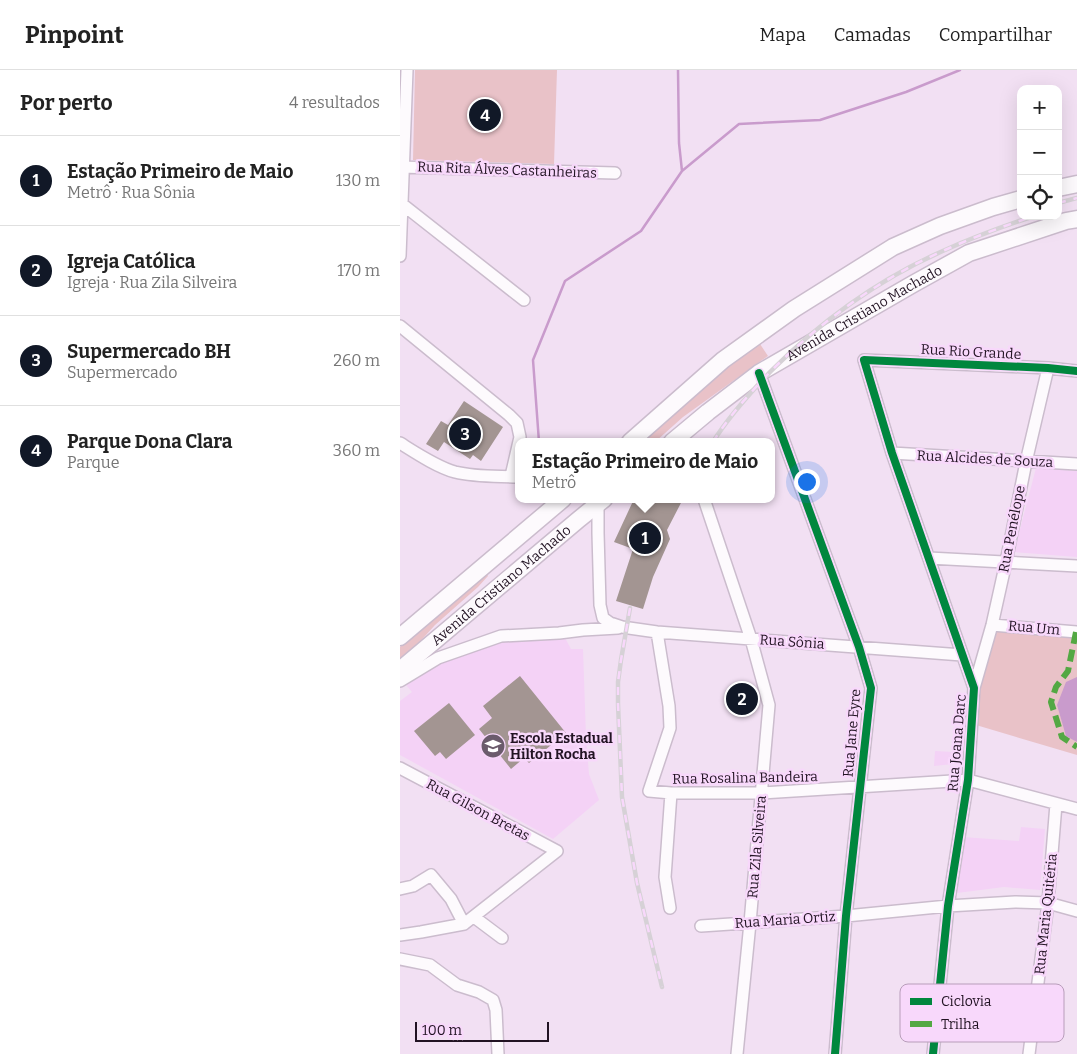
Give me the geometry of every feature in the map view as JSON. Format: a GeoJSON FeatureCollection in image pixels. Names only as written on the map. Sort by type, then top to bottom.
{"type":"FeatureCollection","features":[{"type":"Feature","properties":{"kind":"highway"},"geometry":{"type":"LineString","coordinates":[[1062,187],[1077,184]]}},
{"type":"Feature","properties":{"kind":"highway"},"geometry":{"type":"LineString","coordinates":[[635,438],[723,360],[794,308],[892,247],[940,226],[1017,200]]}},
{"type":"Feature","properties":{"kind":"highway","name":"Avenida Cristiano Machado"},"geometry":{"type":"LineString","coordinates":[[677,438],[759,373],[913,284],[969,254],[1077,219]]}},
{"type":"Feature","properties":{"kind":"highway"},"geometry":{"type":"LineString","coordinates":[[625,438],[647,427]]}},
{"type":"Feature","properties":{"kind":"highway","name":"Avenida Cristiano Machado"},"geometry":{"type":"LineString","coordinates":[[400,637],[560,503]]}},
{"type":"Feature","properties":{"kind":"highway"},"geometry":{"type":"LineString","coordinates":[[487,596],[490,582],[560,523],[565,514],[566,503]]}},
{"type":"Feature","properties":{"kind":"highway","name":"Avenida Cristiano Machado"},"geometry":{"type":"LineString","coordinates":[[400,670],[597,503]]}},
{"type":"Feature","properties":{"kind":"street"},"geometry":{"type":"LineString","coordinates":[[400,256],[406,70]]}},
{"type":"Feature","properties":{"kind":"street","name":"Rua Rita Álves Castanheiras"},"geometry":{"type":"LineString","coordinates":[[402,167],[615,172]]}},
{"type":"Feature","properties":{"kind":"street"},"geometry":{"type":"LineString","coordinates":[[402,204],[524,300]]}},
{"type":"Feature","properties":{"kind":"street"},"geometry":{"type":"LineString","coordinates":[[400,326],[509,415],[517,424],[520,438]]}},
{"type":"Feature","properties":{"kind":"street","name":"Rua Rio Grande"},"geometry":{"type":"LineString","coordinates":[[864,360],[1048,368],[1077,372]]}},
{"type":"Feature","properties":{"kind":"street","name":"Rua Joana Darc"},"geometry":{"type":"LineString","coordinates":[[864,360],[892,453],[974,688],[968,780],[948,906],[940,984]]}},
{"type":"Feature","properties":{"kind":"street","name":"Rua Penélope"},"geometry":{"type":"LineString","coordinates":[[974,688],[992,625],[1048,368]]}},
{"type":"Feature","properties":{"kind":"street","name":"Rua Jane Eyre"},"geometry":{"type":"LineString","coordinates":[[759,373],[859,647],[871,688],[846,916],[835,1054]]}},
{"type":"Feature","properties":{"kind":"street"},"geometry":{"type":"LineString","coordinates":[[400,443],[454,471],[476,476],[515,477]]}},
{"type":"Feature","properties":{"kind":"street","name":"Rua Alcides de Souza"},"geometry":{"type":"LineString","coordinates":[[892,453],[1077,464]]}},
{"type":"Feature","properties":{"kind":"street"},"geometry":{"type":"LineString","coordinates":[[583,630],[591,626],[597,616],[600,605],[599,503]]}},
{"type":"Feature","properties":{"kind":"street","name":"Rua Zila Silveira"},"geometry":{"type":"LineString","coordinates":[[705,503],[751,639],[769,705],[737,1054]]}},
{"type":"Feature","properties":{"kind":"street"},"geometry":{"type":"LineString","coordinates":[[929,558],[1077,566]]}},
{"type":"Feature","properties":{"kind":"street","name":"Rua Sônia"},"geometry":{"type":"LineString","coordinates":[[600,605],[604,618],[610,624],[656,632],[962,655]]}},
{"type":"Feature","properties":{"kind":"street","name":"Rua Um"},"geometry":{"type":"LineString","coordinates":[[992,625],[1077,632]]}},
{"type":"Feature","properties":{"kind":"street","name":"Rua Sônia"},"geometry":{"type":"LineString","coordinates":[[400,681],[438,658],[501,636],[622,627]]}},
{"type":"Feature","properties":{"kind":"street","name":"Rua Rosalina Bandeira"},"geometry":{"type":"LineString","coordinates":[[656,632],[669,706],[670,728],[649,791],[761,794],[968,780],[1077,809]]}},
{"type":"Feature","properties":{"kind":"street","name":"Rua Gilson Bretas"},"geometry":{"type":"LineString","coordinates":[[400,768],[556,851],[474,916]]}},
{"type":"Feature","properties":{"kind":"street"},"geometry":{"type":"LineString","coordinates":[[670,908],[665,877],[671,793]]}},
{"type":"Feature","properties":{"kind":"street","name":"Rua Maria Quitéria"},"geometry":{"type":"LineString","coordinates":[[1038,984],[1048,903],[1056,804]]}},
{"type":"Feature","properties":{"kind":"street"},"geometry":{"type":"LineString","coordinates":[[400,889],[413,886],[431,875],[451,899],[464,924]]}},
{"type":"Feature","properties":{"kind":"street","name":"Rua Maria Ortiz"},"geometry":{"type":"LineString","coordinates":[[701,926],[1015,902],[1048,903],[1077,911]]}},
{"type":"Feature","properties":{"kind":"street"},"geometry":{"type":"LineString","coordinates":[[400,935],[464,924],[474,916],[502,938]]}},
{"type":"Feature","properties":{"kind":"street"},"geometry":{"type":"LineString","coordinates":[[400,959],[430,965],[457,985],[479,992],[493,1000],[496,1010],[498,1054]]}},
{"type":"Feature","properties":{"kind":"shaded area"},"geometry":{"type":"Polygon","coordinates":[[[415,70],[557,70],[554,164],[413,160],[415,70]]]}},
{"type":"Feature","properties":{"kind":"shaded area"},"geometry":{"type":"Polygon","coordinates":[[[760,344],[768,356],[683,417],[659,438],[645,438],[724,369],[760,344]]]}},
{"type":"Feature","properties":{"kind":"shaded area"},"geometry":{"type":"Polygon","coordinates":[[[1036,468],[1077,471],[1077,557],[1014,552],[1036,468]]]}},
{"type":"Feature","properties":{"kind":"shaded area"},"geometry":{"type":"Polygon","coordinates":[[[487,574],[488,576],[478,587],[400,659],[400,647],[487,574]]]}},
{"type":"Feature","properties":{"kind":"shaded area"},"geometry":{"type":"Polygon","coordinates":[[[996,627],[1077,633],[1077,755],[976,725],[980,687],[996,627]]]}},
{"type":"Feature","properties":{"kind":"shaded area","name":"Escola Estadual Hilton Rocha"},"geometry":{"type":"Polygon","coordinates":[[[564,636],[571,649],[583,649],[589,774],[599,800],[553,839],[400,755],[400,701],[412,692],[406,685],[440,660],[502,642],[564,636]]]}},
{"type":"Feature","properties":{"kind":"shaded area"},"geometry":{"type":"Polygon","coordinates":[[[1077,677],[1077,742],[1066,736],[1057,705],[1066,682],[1077,677]]]}},
{"type":"Feature","properties":{"kind":"shaded area"},"geometry":{"type":"Polygon","coordinates":[[[935,751],[954,752],[953,764],[934,766],[935,751]]]}},
{"type":"Feature","properties":{"kind":"shaded area"},"geometry":{"type":"Polygon","coordinates":[[[1021,827],[1045,829],[1040,890],[1004,887],[957,893],[963,837],[1019,841],[1021,827]]]}},
{"type":"Feature","properties":{"kind":"building"},"geometry":{"type":"Polygon","coordinates":[[[464,401],[503,427],[481,461],[473,455],[470,459],[444,442],[438,451],[426,444],[441,421],[448,425],[464,401]]]}},
{"type":"Feature","properties":{"kind":"building"},"geometry":{"type":"Polygon","coordinates":[[[632,503],[681,503],[667,530],[670,539],[653,577],[643,609],[616,601],[633,549],[614,542],[632,503]]]}},
{"type":"Feature","properties":{"kind":"building"},"geometry":{"type":"Polygon","coordinates":[[[520,676],[566,733],[529,763],[524,758],[511,769],[479,729],[492,718],[483,706],[520,676]]]}},
{"type":"Feature","properties":{"kind":"building"},"geometry":{"type":"Polygon","coordinates":[[[753,691],[755,706],[730,707],[730,693],[753,691]]]}},
{"type":"Feature","properties":{"kind":"building"},"geometry":{"type":"Polygon","coordinates":[[[449,703],[475,735],[446,759],[440,752],[435,756],[414,731],[449,703]]]}},
{"type":"Feature","properties":{"kind":"waterway"},"geometry":{"type":"LineString","coordinates":[[678,70],[679,143],[682,171]]}},
{"type":"Feature","properties":{"kind":"waterway"},"geometry":{"type":"LineString","coordinates":[[539,438],[533,360],[565,281],[641,231],[682,171],[739,124],[820,120],[906,92],[960,70]]}},
{"type":"Feature","properties":{"kind":"railway"},"geometry":{"type":"LineString","coordinates":[[1062,202],[1077,198]]}},
{"type":"Feature","properties":{"kind":"railway"},"geometry":{"type":"LineString","coordinates":[[715,438],[733,414],[771,371],[810,335],[853,302],[921,261],[978,236],[1023,220]]}},
{"type":"Feature","properties":{"kind":"railway"},"geometry":{"type":"LineString","coordinates":[[630,608],[618,682],[622,797],[637,883],[662,987]]}},
{"type":"Feature","properties":{"kind":"marked path"},"geometry":{"type":"LineString","coordinates":[[1076,632],[1068,671],[1056,687],[1051,702],[1062,737],[1077,747]]}},
{"type":"Feature","properties":{"kind":"cycle path"},"geometry":{"type":"LineString","coordinates":[[940,984],[948,906],[968,780],[974,688],[892,453],[864,360],[1048,368],[1077,371]]}},
{"type":"Feature","properties":{"kind":"cycle path"},"geometry":{"type":"LineString","coordinates":[[759,373],[859,647],[871,688],[846,916],[835,1054]]}},
{"type":"Feature","properties":{"kind":"cycle path"},"geometry":{"type":"LineString","coordinates":[[933,1054],[934,1042]]}},
{"type":"Feature","properties":{"kind":"place","name":"Parque Dona Clara"},"geometry":{"type":"Point","coordinates":[485,115]}},
{"type":"Feature","properties":{"kind":"place","name":"Supermercado BH"},"geometry":{"type":"Point","coordinates":[465,434]}},
{"type":"Feature","properties":{"kind":"place","name":"Estação Primeiro de Maio"},"geometry":{"type":"Point","coordinates":[645,538]}},
{"type":"Feature","properties":{"kind":"place","name":"Igreja Católica"},"geometry":{"type":"Point","coordinates":[742,699]}},
{"type":"Feature","properties":{"kind":"place","name":"Escola Estadual Hilton Rocha"},"geometry":{"type":"Point","coordinates":[493,746]}}]}
